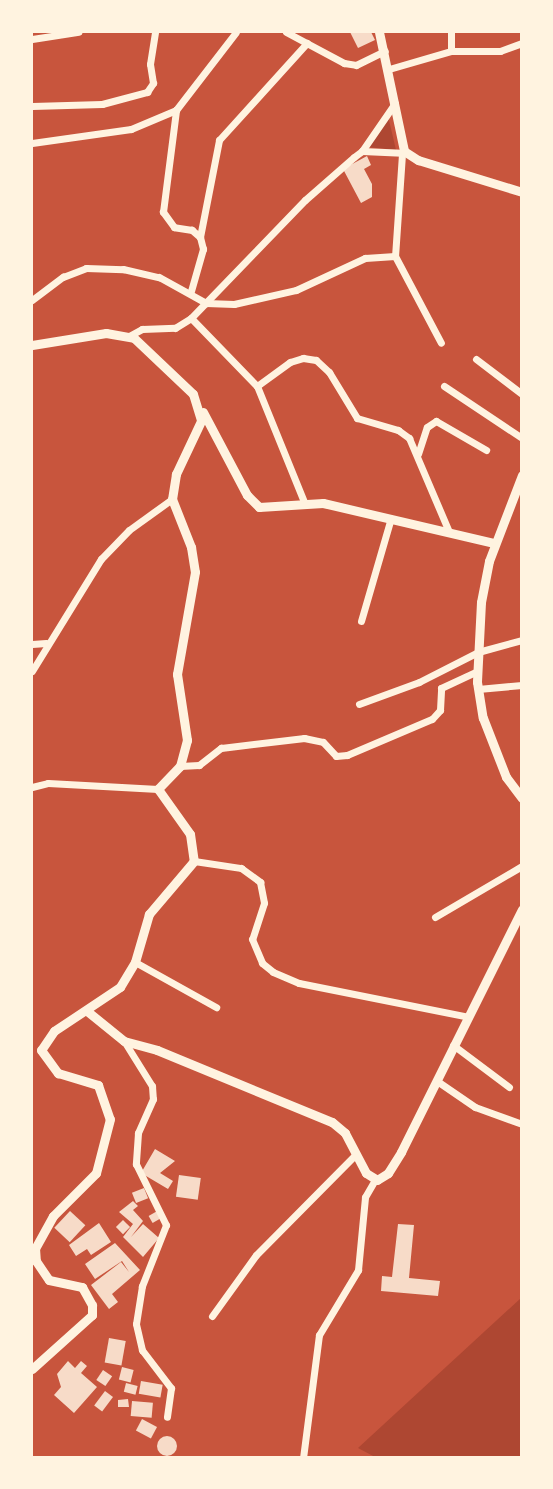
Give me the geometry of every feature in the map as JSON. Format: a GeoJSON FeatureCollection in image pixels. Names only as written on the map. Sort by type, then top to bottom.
{"type":"FeatureCollection","features":[{"type":"Feature","properties":{"kind":"street"},"geometry":{"type":"LineString","coordinates":[[32,39],[78,32]]}},
{"type":"Feature","properties":{"kind":"street"},"geometry":{"type":"LineString","coordinates":[[32,106],[102,104],[147,92],[153,82],[150,64],[155,32]]}},
{"type":"Feature","properties":{"kind":"street"},"geometry":{"type":"LineString","coordinates":[[32,143],[131,129],[176,110],[236,32]]}},
{"type":"Feature","properties":{"kind":"street"},"geometry":{"type":"LineString","coordinates":[[286,32],[356,65],[384,51]]}},
{"type":"Feature","properties":{"kind":"street"},"geometry":{"type":"LineString","coordinates":[[379,32],[389,69],[404,153],[395,256],[441,343]]}},
{"type":"Feature","properties":{"kind":"street"},"geometry":{"type":"LineString","coordinates":[[451,32],[451,51]]}},
{"type":"Feature","properties":{"kind":"street"},"geometry":{"type":"LineString","coordinates":[[191,290],[203,249],[200,237],[219,139],[307,43]]}},
{"type":"Feature","properties":{"kind":"street"},"geometry":{"type":"LineString","coordinates":[[389,69],[451,51],[500,51],[522,43]]}},
{"type":"Feature","properties":{"kind":"street"},"geometry":{"type":"LineString","coordinates":[[129,336],[142,328],[175,328],[191,318],[314,191],[362,151],[395,103]]}},
{"type":"Feature","properties":{"kind":"street"},"geometry":{"type":"LineString","coordinates":[[176,110],[163,212],[174,227],[192,230],[200,237]]}},
{"type":"Feature","properties":{"kind":"street"},"geometry":{"type":"LineString","coordinates":[[362,151],[404,153],[522,192]]}},
{"type":"Feature","properties":{"kind":"street"},"geometry":{"type":"LineString","coordinates":[[32,300],[63,277],[86,268],[123,269],[191,290],[206,303],[264,299],[365,258],[395,256]]}},
{"type":"Feature","properties":{"kind":"street"},"geometry":{"type":"LineString","coordinates":[[191,318],[257,387],[304,502]]}},
{"type":"Feature","properties":{"kind":"street"},"geometry":{"type":"LineString","coordinates":[[32,345],[91,334],[129,336],[159,358],[200,405],[224,454],[258,507],[304,502],[391,518],[494,544]]}},
{"type":"Feature","properties":{"kind":"street"},"geometry":{"type":"LineString","coordinates":[[257,387],[290,362],[303,358],[316,360],[329,372],[357,418],[398,430],[418,454],[449,533]]}},
{"type":"Feature","properties":{"kind":"street"},"geometry":{"type":"LineString","coordinates":[[476,359],[522,394]]}},
{"type":"Feature","properties":{"kind":"street"},"geometry":{"type":"LineString","coordinates":[[443,386],[522,438]]}},
{"type":"Feature","properties":{"kind":"street"},"geometry":{"type":"LineString","coordinates":[[32,787],[48,783],[158,789],[180,766],[187,740],[177,667],[195,572],[191,547],[172,499],[176,474],[200,426],[200,405]]}},
{"type":"Feature","properties":{"kind":"street"},"geometry":{"type":"LineString","coordinates":[[418,454],[427,427],[436,421],[486,450]]}},
{"type":"Feature","properties":{"kind":"street"},"geometry":{"type":"LineString","coordinates":[[522,475],[494,544],[482,595],[477,671],[478,689],[488,731],[506,777],[522,798]]}},
{"type":"Feature","properties":{"kind":"street"},"geometry":{"type":"LineString","coordinates":[[32,671],[46,643],[101,559],[129,530],[172,499]]}},
{"type":"Feature","properties":{"kind":"street"},"geometry":{"type":"LineString","coordinates":[[362,621],[391,518]]}},
{"type":"Feature","properties":{"kind":"street"},"geometry":{"type":"LineString","coordinates":[[359,704],[419,682],[478,652],[522,640]]}},
{"type":"Feature","properties":{"kind":"street"},"geometry":{"type":"LineString","coordinates":[[32,643],[46,643]]}},
{"type":"Feature","properties":{"kind":"street"},"geometry":{"type":"LineString","coordinates":[[180,766],[199,765],[221,748],[304,738],[323,742],[336,756],[347,755],[432,719],[440,710],[441,688],[477,671]]}},
{"type":"Feature","properties":{"kind":"street"},"geometry":{"type":"LineString","coordinates":[[478,689],[522,685]]}},
{"type":"Feature","properties":{"kind":"street"},"geometry":{"type":"LineString","coordinates":[[32,1369],[92,1315],[92,1305],[82,1287],[49,1279],[37,1261],[35,1248],[53,1216],[96,1173],[110,1119],[98,1085],[58,1073],[36,1052],[54,1031],[120,987],[135,962],[149,914],[194,861],[190,834],[158,789]]}},
{"type":"Feature","properties":{"kind":"street"},"geometry":{"type":"LineString","coordinates":[[194,861],[241,868],[260,882],[264,903],[252,939],[262,963],[273,972],[299,983],[469,1017]]}},
{"type":"Feature","properties":{"kind":"street"},"geometry":{"type":"LineString","coordinates":[[435,917],[522,866]]}},
{"type":"Feature","properties":{"kind":"street"},"geometry":{"type":"LineString","coordinates":[[295,1458],[304,1455],[319,1335],[358,1269],[365,1197],[375,1180],[388,1174],[522,909]]}},
{"type":"Feature","properties":{"kind":"street"},"geometry":{"type":"LineString","coordinates":[[135,962],[216,1007]]}},
{"type":"Feature","properties":{"kind":"street"},"geometry":{"type":"LineString","coordinates":[[87,1011],[124,1041],[152,1086],[153,1099],[138,1133],[136,1164],[166,1225],[142,1286],[136,1324],[142,1350],[171,1388],[167,1418]]}},
{"type":"Feature","properties":{"kind":"street"},"geometry":{"type":"LineString","coordinates":[[124,1041],[157,1050],[332,1122],[345,1133],[354,1156],[375,1180]]}},
{"type":"Feature","properties":{"kind":"street"},"geometry":{"type":"LineString","coordinates":[[453,1045],[509,1087]]}},
{"type":"Feature","properties":{"kind":"street"},"geometry":{"type":"LineString","coordinates":[[437,1081],[475,1107],[522,1124]]}},
{"type":"Feature","properties":{"kind":"street"},"geometry":{"type":"LineString","coordinates":[[212,1316],[256,1255],[354,1156]]}},
{"type":"Feature","properties":{"kind":"shaded area"},"geometry":{"type":"Polygon","coordinates":[[[388,116],[396,150],[367,147],[388,116]]]}},
{"type":"Feature","properties":{"kind":"shaded area"},"geometry":{"type":"Polygon","coordinates":[[[521,1298],[521,1457],[375,1457],[358,1448],[521,1298]]]}},
{"type":"Feature","properties":{"kind":"building"},"geometry":{"type":"Polygon","coordinates":[[[350,32],[371,32],[375,40],[358,48],[350,32]]]}},
{"type":"Feature","properties":{"kind":"building"},"geometry":{"type":"Polygon","coordinates":[[[367,156],[371,165],[364,169],[372,184],[372,197],[361,203],[343,169],[367,156]]]}},
{"type":"Feature","properties":{"kind":"building"},"geometry":{"type":"Polygon","coordinates":[[[155,1149],[175,1161],[160,1173],[173,1181],[168,1189],[141,1173],[155,1149]]]}},
{"type":"Feature","properties":{"kind":"building"},"geometry":{"type":"Polygon","coordinates":[[[179,1175],[201,1178],[198,1200],[176,1197],[179,1175]]]}},
{"type":"Feature","properties":{"kind":"building"},"geometry":{"type":"Polygon","coordinates":[[[144,1188],[148,1198],[136,1203],[132,1193],[144,1188]]]}},
{"type":"Feature","properties":{"kind":"building"},"geometry":{"type":"Polygon","coordinates":[[[133,1201],[138,1206],[133,1210],[143,1221],[131,1237],[143,1224],[159,1238],[143,1257],[123,1237],[133,1224],[119,1212],[133,1201]]]}},
{"type":"Feature","properties":{"kind":"building"},"geometry":{"type":"Polygon","coordinates":[[[159,1210],[163,1217],[153,1223],[149,1216],[159,1210]]]}},
{"type":"Feature","properties":{"kind":"building"},"geometry":{"type":"Polygon","coordinates":[[[70,1211],[85,1225],[70,1242],[54,1228],[70,1211]]]}},
{"type":"Feature","properties":{"kind":"building"},"geometry":{"type":"Polygon","coordinates":[[[123,1220],[130,1227],[123,1234],[116,1227],[123,1220]]]}},
{"type":"Feature","properties":{"kind":"building"},"geometry":{"type":"Polygon","coordinates":[[[99,1223],[111,1242],[91,1255],[87,1249],[76,1256],[69,1245],[99,1223]]]}},
{"type":"Feature","properties":{"kind":"building"},"geometry":{"type":"Polygon","coordinates":[[[398,1224],[414,1225],[409,1278],[440,1281],[438,1296],[381,1291],[382,1276],[392,1277],[398,1224]]]}},
{"type":"Feature","properties":{"kind":"building"},"geometry":{"type":"Polygon","coordinates":[[[115,1243],[140,1270],[112,1294],[118,1302],[109,1309],[91,1285],[121,1262],[129,1272],[122,1261],[95,1279],[85,1264],[115,1243]]]}},
{"type":"Feature","properties":{"kind":"building"},"geometry":{"type":"Polygon","coordinates":[[[109,1338],[126,1341],[121,1366],[105,1363],[109,1338]]]}},
{"type":"Feature","properties":{"kind":"building"},"geometry":{"type":"Polygon","coordinates":[[[68,1361],[75,1368],[81,1361],[87,1366],[81,1373],[97,1387],[74,1413],[54,1395],[61,1387],[57,1374],[68,1361]]]}},
{"type":"Feature","properties":{"kind":"building"},"geometry":{"type":"Polygon","coordinates":[[[122,1367],[134,1370],[130,1383],[119,1380],[122,1367]]]}},
{"type":"Feature","properties":{"kind":"building"},"geometry":{"type":"Polygon","coordinates":[[[103,1370],[112,1376],[105,1386],[96,1380],[103,1370]]]}},
{"type":"Feature","properties":{"kind":"building"},"geometry":{"type":"Polygon","coordinates":[[[141,1381],[163,1385],[160,1398],[139,1394],[141,1381]]]}},
{"type":"Feature","properties":{"kind":"building"},"geometry":{"type":"Polygon","coordinates":[[[126,1383],[138,1386],[135,1395],[124,1392],[126,1383]]]}},
{"type":"Feature","properties":{"kind":"building"},"geometry":{"type":"Polygon","coordinates":[[[105,1391],[113,1397],[102,1411],[94,1405],[105,1391]]]}},
{"type":"Feature","properties":{"kind":"building"},"geometry":{"type":"Polygon","coordinates":[[[128,1399],[129,1407],[118,1407],[118,1400],[128,1399]]]}},
{"type":"Feature","properties":{"kind":"building"},"geometry":{"type":"Polygon","coordinates":[[[132,1401],[153,1403],[152,1418],[131,1416],[132,1401]]]}},
{"type":"Feature","properties":{"kind":"building"},"geometry":{"type":"Polygon","coordinates":[[[142,1419],[157,1427],[151,1438],[136,1430],[142,1419]]]}},
{"type":"Feature","properties":{"kind":"building"},"geometry":{"type":"Polygon","coordinates":[[[167,1436],[174,1439],[177,1446],[174,1453],[167,1456],[160,1453],[157,1446],[160,1439],[167,1436]]]}}]}
